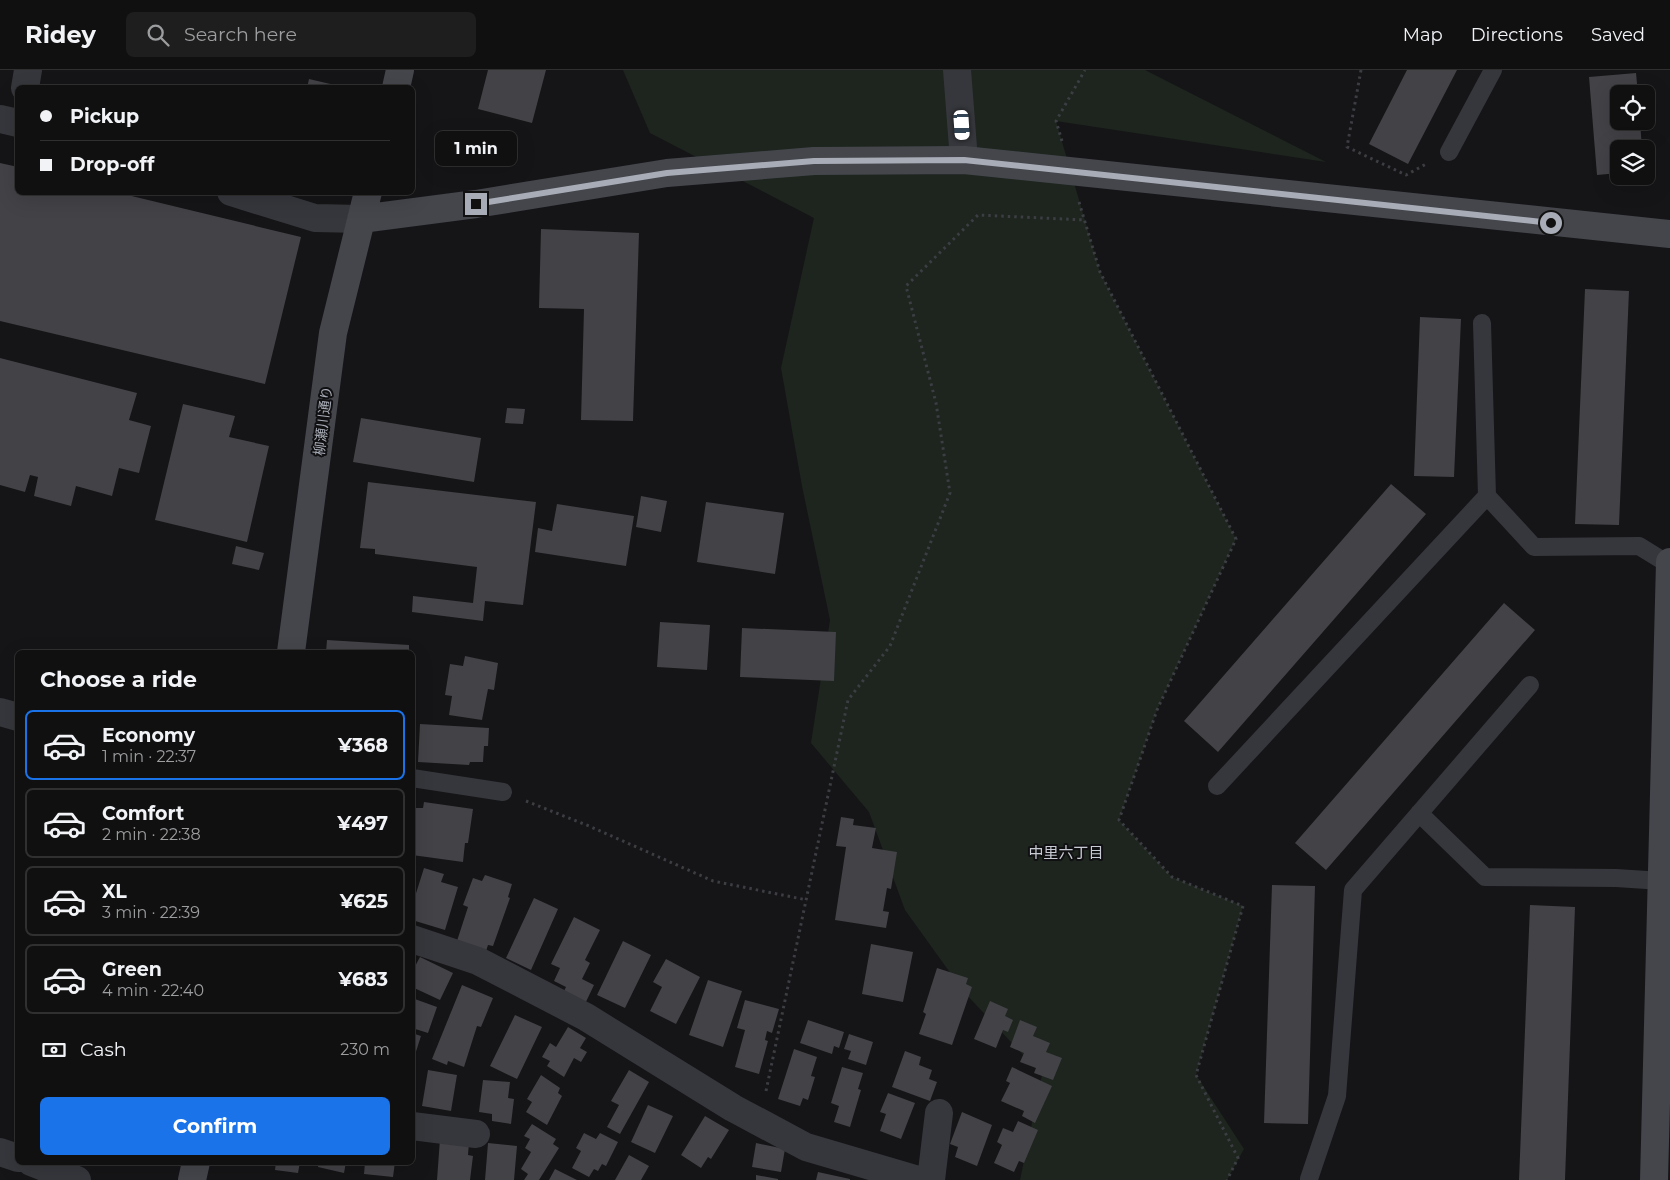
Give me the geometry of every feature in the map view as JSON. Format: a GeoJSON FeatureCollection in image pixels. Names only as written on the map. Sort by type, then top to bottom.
{"type":"FeatureCollection","features":[{"type":"Feature","properties":{"kind":"street"},"geometry":{"type":"LineString","coordinates":[[26,85],[28,70]]}},
{"type":"Feature","properties":{"kind":"street"},"geometry":{"type":"LineString","coordinates":[[397,85],[400,70]]}},
{"type":"Feature","properties":{"kind":"street"},"geometry":{"type":"LineString","coordinates":[[957,70],[964,160]]}},
{"type":"Feature","properties":{"kind":"street"},"geometry":{"type":"LineString","coordinates":[[0,119],[15,122]]}},
{"type":"Feature","properties":{"kind":"street"},"geometry":{"type":"LineString","coordinates":[[241,195],[315,218],[361,219],[476,204],[667,173],[814,161],[964,160],[1670,234]]}},
{"type":"Feature","properties":{"kind":"street","name":"柳瀬川通り"},"geometry":{"type":"LineString","coordinates":[[291,650],[333,333],[367,195]]}},
{"type":"Feature","properties":{"kind":"street"},"geometry":{"type":"LineString","coordinates":[[1654,1180],[1670,563]]}},
{"type":"Feature","properties":{"kind":"street"},"geometry":{"type":"LineString","coordinates":[[0,712],[15,716]]}},
{"type":"Feature","properties":{"kind":"street"},"geometry":{"type":"LineString","coordinates":[[415,941],[478,961],[586,1017],[665,1068],[759,1122],[806,1146],[918,1180]]}},
{"type":"Feature","properties":{"kind":"street"},"geometry":{"type":"LineString","coordinates":[[931,1180],[939,1113]]}},
{"type":"Feature","properties":{"kind":"street"},"geometry":{"type":"LineString","coordinates":[[415,1126],[476,1134]]}},
{"type":"Feature","properties":{"kind":"street"},"geometry":{"type":"LineString","coordinates":[[0,1152],[15,1157]]}},
{"type":"Feature","properties":{"kind":"street"},"geometry":{"type":"LineString","coordinates":[[38,1165],[78,1180]]}},
{"type":"Feature","properties":{"kind":"street"},"geometry":{"type":"LineString","coordinates":[[192,1180],[195,1165]]}},
{"type":"Feature","properties":{"kind":"lane"},"geometry":{"type":"LineString","coordinates":[[1449,152],[1493,70]]}},
{"type":"Feature","properties":{"kind":"lane"},"geometry":{"type":"LineString","coordinates":[[1482,323],[1487,496],[1534,547],[1640,546],[1670,563]]}},
{"type":"Feature","properties":{"kind":"lane"},"geometry":{"type":"LineString","coordinates":[[1217,786],[1487,496]]}},
{"type":"Feature","properties":{"kind":"lane"},"geometry":{"type":"LineString","coordinates":[[1309,1180],[1338,1096],[1353,890],[1530,685]]}},
{"type":"Feature","properties":{"kind":"lane"},"geometry":{"type":"LineString","coordinates":[[415,778],[503,792]]}},
{"type":"Feature","properties":{"kind":"lane"},"geometry":{"type":"LineString","coordinates":[[1420,814],[1486,876],[1616,878],[1662,882]]}},
{"type":"Feature","properties":{"kind":"path"},"geometry":{"type":"LineString","coordinates":[[1085,70],[1056,121],[1100,272],[1236,539],[1157,710],[1119,820],[1172,877],[1243,906],[1196,1075],[1238,1158],[1226,1180]]}},
{"type":"Feature","properties":{"kind":"path"},"geometry":{"type":"LineString","coordinates":[[1361,70],[1347,147],[1406,175],[1449,152]]}},
{"type":"Feature","properties":{"kind":"path"},"geometry":{"type":"LineString","coordinates":[[759,1122],[848,700],[890,646],[950,492],[936,403],[906,286],[978,215],[1085,220]]}},
{"type":"Feature","properties":{"kind":"path"},"geometry":{"type":"LineString","coordinates":[[503,792],[589,826],[713,881],[807,900]]}},
{"type":"Feature","properties":{"kind":"shaded area"},"geometry":{"type":"Polygon","coordinates":[[[623,70],[1145,70],[1326,162],[1056,121],[1100,272],[1236,539],[1157,710],[1119,820],[1172,877],[1243,906],[1196,1075],[1244,1149],[1227,1180],[1020,1180],[1042,1075],[964,992],[905,910],[869,812],[811,743],[830,620],[802,486],[781,368],[814,218],[650,133],[623,70]]]}},
{"type":"Feature","properties":{"kind":"building"},"geometry":{"type":"Polygon","coordinates":[[[488,70],[546,70],[532,123],[478,109],[488,70]]]}},
{"type":"Feature","properties":{"kind":"building"},"geometry":{"type":"Polygon","coordinates":[[[1407,70],[1457,70],[1408,164],[1369,144],[1407,70]]]}},
{"type":"Feature","properties":{"kind":"building"},"geometry":{"type":"Polygon","coordinates":[[[1636,73],[1637,85],[1610,85],[1610,130],[1641,130],[1641,140],[1610,140],[1610,174],[1597,175],[1589,77],[1636,73]]]}},
{"type":"Feature","properties":{"kind":"building"},"geometry":{"type":"Polygon","coordinates":[[[309,79],[335,85],[308,85],[309,79]]]}},
{"type":"Feature","properties":{"kind":"building"},"geometry":{"type":"Polygon","coordinates":[[[0,163],[15,166],[15,195],[127,195],[301,237],[265,384],[0,321],[0,163]]]}},
{"type":"Feature","properties":{"kind":"building"},"geometry":{"type":"Polygon","coordinates":[[[541,229],[639,233],[633,421],[581,420],[584,309],[539,308],[541,229]]]}},
{"type":"Feature","properties":{"kind":"building"},"geometry":{"type":"Polygon","coordinates":[[[1585,289],[1629,291],[1619,525],[1575,524],[1585,289]]]}},
{"type":"Feature","properties":{"kind":"building"},"geometry":{"type":"Polygon","coordinates":[[[1420,317],[1461,319],[1454,477],[1414,476],[1420,317]]]}},
{"type":"Feature","properties":{"kind":"building"},"geometry":{"type":"Polygon","coordinates":[[[0,358],[137,393],[129,420],[151,426],[139,473],[119,468],[112,496],[76,486],[71,506],[34,496],[38,477],[30,475],[25,492],[0,485],[0,358]]]}},
{"type":"Feature","properties":{"kind":"building"},"geometry":{"type":"Polygon","coordinates":[[[183,404],[235,416],[229,437],[269,446],[247,542],[155,520],[183,404]]]}},
{"type":"Feature","properties":{"kind":"building"},"geometry":{"type":"Polygon","coordinates":[[[507,408],[525,409],[523,424],[505,423],[507,408]]]}},
{"type":"Feature","properties":{"kind":"building"},"geometry":{"type":"Polygon","coordinates":[[[361,418],[481,438],[474,482],[353,462],[361,418]]]}},
{"type":"Feature","properties":{"kind":"building"},"geometry":{"type":"Polygon","coordinates":[[[368,482],[536,502],[523,605],[485,601],[483,621],[412,612],[413,596],[473,603],[477,567],[375,554],[375,549],[360,548],[368,482]]]}},
{"type":"Feature","properties":{"kind":"building"},"geometry":{"type":"Polygon","coordinates":[[[1391,484],[1426,514],[1218,752],[1184,721],[1391,484]]]}},
{"type":"Feature","properties":{"kind":"building"},"geometry":{"type":"Polygon","coordinates":[[[641,496],[667,501],[661,532],[636,527],[641,496]]]}},
{"type":"Feature","properties":{"kind":"building"},"geometry":{"type":"Polygon","coordinates":[[[706,502],[784,513],[775,574],[697,562],[706,502]]]}},
{"type":"Feature","properties":{"kind":"building"},"geometry":{"type":"Polygon","coordinates":[[[557,504],[634,516],[626,566],[535,552],[538,528],[552,531],[557,504]]]}},
{"type":"Feature","properties":{"kind":"building"},"geometry":{"type":"Polygon","coordinates":[[[236,546],[264,553],[259,570],[232,564],[236,546]]]}},
{"type":"Feature","properties":{"kind":"building"},"geometry":{"type":"Polygon","coordinates":[[[1504,603],[1535,630],[1326,870],[1295,843],[1504,603]]]}},
{"type":"Feature","properties":{"kind":"building"},"geometry":{"type":"Polygon","coordinates":[[[660,622],[710,625],[707,670],[657,667],[660,622]]]}},
{"type":"Feature","properties":{"kind":"building"},"geometry":{"type":"Polygon","coordinates":[[[742,628],[836,632],[834,681],[740,677],[742,628]]]}},
{"type":"Feature","properties":{"kind":"building"},"geometry":{"type":"Polygon","coordinates":[[[327,640],[409,645],[409,650],[326,650],[327,640]]]}},
{"type":"Feature","properties":{"kind":"building"},"geometry":{"type":"Polygon","coordinates":[[[465,656],[498,663],[494,690],[488,689],[482,720],[449,715],[452,696],[445,695],[450,664],[463,666],[465,656]]]}},
{"type":"Feature","properties":{"kind":"building"},"geometry":{"type":"Polygon","coordinates":[[[420,724],[489,728],[488,746],[484,746],[483,762],[470,762],[469,765],[418,762],[420,724]]]}},
{"type":"Feature","properties":{"kind":"building"},"geometry":{"type":"Polygon","coordinates":[[[424,802],[473,809],[468,843],[465,843],[463,862],[415,855],[415,813],[416,808],[423,808],[424,802]]]}},
{"type":"Feature","properties":{"kind":"building"},"geometry":{"type":"Polygon","coordinates":[[[841,817],[854,819],[853,825],[876,828],[872,848],[897,852],[891,889],[887,888],[883,911],[889,912],[886,928],[835,920],[846,847],[836,846],[841,817]]]}},
{"type":"Feature","properties":{"kind":"building"},"geometry":{"type":"Polygon","coordinates":[[[424,868],[444,874],[441,882],[458,887],[445,930],[415,921],[415,896],[424,868]]]}},
{"type":"Feature","properties":{"kind":"building"},"geometry":{"type":"Polygon","coordinates":[[[485,875],[512,884],[508,897],[510,898],[493,946],[488,945],[485,954],[456,944],[468,907],[463,905],[473,878],[482,881],[485,875]]]}},
{"type":"Feature","properties":{"kind":"building"},"geometry":{"type":"Polygon","coordinates":[[[1272,885],[1315,886],[1308,1124],[1264,1123],[1272,885]]]}},
{"type":"Feature","properties":{"kind":"building"},"geometry":{"type":"Polygon","coordinates":[[[534,898],[558,909],[531,970],[506,958],[534,898]]]}},
{"type":"Feature","properties":{"kind":"building"},"geometry":{"type":"Polygon","coordinates":[[[1530,905],[1575,907],[1565,1180],[1519,1180],[1530,905]]]}},
{"type":"Feature","properties":{"kind":"building"},"geometry":{"type":"Polygon","coordinates":[[[574,917],[600,930],[585,960],[590,963],[582,979],[594,985],[584,1006],[562,995],[566,987],[554,981],[560,968],[551,964],[574,917]]]}},
{"type":"Feature","properties":{"kind":"building"},"geometry":{"type":"Polygon","coordinates":[[[623,941],[651,955],[625,1008],[597,995],[623,941]]]}},
{"type":"Feature","properties":{"kind":"building"},"geometry":{"type":"Polygon","coordinates":[[[871,944],[913,952],[903,1002],[862,994],[871,944]]]}},
{"type":"Feature","properties":{"kind":"building"},"geometry":{"type":"Polygon","coordinates":[[[420,957],[453,973],[440,1000],[415,988],[415,966],[420,957]]]}},
{"type":"Feature","properties":{"kind":"building"},"geometry":{"type":"Polygon","coordinates":[[[666,959],[700,977],[676,1024],[650,1011],[662,987],[653,982],[666,959]]]}},
{"type":"Feature","properties":{"kind":"building"},"geometry":{"type":"Polygon","coordinates":[[[937,968],[968,978],[966,984],[972,987],[952,1045],[919,1034],[926,1014],[923,1012],[937,968]]]}},
{"type":"Feature","properties":{"kind":"building"},"geometry":{"type":"Polygon","coordinates":[[[708,980],[742,991],[723,1047],[689,1035],[708,980]]]}},
{"type":"Feature","properties":{"kind":"building"},"geometry":{"type":"Polygon","coordinates":[[[462,985],[493,998],[481,1027],[477,1026],[464,1067],[448,1061],[447,1065],[432,1059],[462,985]]]}},
{"type":"Feature","properties":{"kind":"building"},"geometry":{"type":"Polygon","coordinates":[[[415,999],[437,1007],[428,1033],[415,1029],[415,999]]]}},
{"type":"Feature","properties":{"kind":"building"},"geometry":{"type":"Polygon","coordinates":[[[745,1000],[779,1009],[772,1033],[767,1031],[765,1040],[768,1041],[759,1074],[735,1067],[745,1030],[737,1028],[745,1000]]]}},
{"type":"Feature","properties":{"kind":"building"},"geometry":{"type":"Polygon","coordinates":[[[990,1001],[1008,1009],[1005,1016],[1013,1020],[1008,1032],[1003,1030],[996,1048],[974,1039],[990,1001]]]}},
{"type":"Feature","properties":{"kind":"building"},"geometry":{"type":"Polygon","coordinates":[[[515,1015],[542,1027],[517,1079],[490,1066],[515,1015]]]}},
{"type":"Feature","properties":{"kind":"building"},"geometry":{"type":"Polygon","coordinates":[[[808,1020],[844,1032],[839,1048],[834,1046],[832,1054],[800,1043],[808,1020]]]}},
{"type":"Feature","properties":{"kind":"building"},"geometry":{"type":"Polygon","coordinates":[[[1020,1020],[1037,1027],[1033,1036],[1050,1043],[1046,1052],[1062,1058],[1053,1080],[1034,1073],[1036,1068],[1020,1062],[1024,1053],[1010,1047],[1020,1020]]]}},
{"type":"Feature","properties":{"kind":"building"},"geometry":{"type":"Polygon","coordinates":[[[568,1027],[586,1038],[580,1048],[587,1052],[581,1062],[574,1058],[564,1077],[547,1066],[550,1061],[542,1057],[550,1043],[556,1047],[568,1027]]]}},
{"type":"Feature","properties":{"kind":"building"},"geometry":{"type":"Polygon","coordinates":[[[415,1034],[421,1036],[415,1055],[415,1034]]]}},
{"type":"Feature","properties":{"kind":"building"},"geometry":{"type":"Polygon","coordinates":[[[849,1034],[873,1042],[866,1065],[848,1059],[851,1051],[844,1049],[849,1034]]]}},
{"type":"Feature","properties":{"kind":"building"},"geometry":{"type":"Polygon","coordinates":[[[794,1049],[817,1057],[811,1076],[815,1077],[808,1100],[803,1098],[800,1106],[778,1099],[794,1049]]]}},
{"type":"Feature","properties":{"kind":"building"},"geometry":{"type":"Polygon","coordinates":[[[905,1051],[921,1057],[919,1065],[932,1070],[929,1079],[937,1082],[930,1101],[892,1087],[905,1051]]]}},
{"type":"Feature","properties":{"kind":"building"},"geometry":{"type":"Polygon","coordinates":[[[842,1067],[863,1073],[858,1089],[861,1090],[850,1127],[834,1122],[839,1106],[831,1103],[842,1067]]]}},
{"type":"Feature","properties":{"kind":"building"},"geometry":{"type":"Polygon","coordinates":[[[1012,1067],[1052,1086],[1035,1123],[1022,1116],[1024,1111],[1001,1101],[1010,1083],[1006,1081],[1012,1067]]]}},
{"type":"Feature","properties":{"kind":"building"},"geometry":{"type":"Polygon","coordinates":[[[428,1070],[457,1075],[451,1111],[422,1106],[428,1070]]]}},
{"type":"Feature","properties":{"kind":"building"},"geometry":{"type":"Polygon","coordinates":[[[629,1070],[649,1082],[620,1134],[607,1127],[619,1105],[611,1101],[629,1070]]]}},
{"type":"Feature","properties":{"kind":"building"},"geometry":{"type":"Polygon","coordinates":[[[541,1075],[560,1088],[558,1093],[562,1096],[547,1125],[526,1112],[532,1102],[527,1099],[541,1075]]]}},
{"type":"Feature","properties":{"kind":"building"},"geometry":{"type":"Polygon","coordinates":[[[483,1080],[510,1082],[508,1098],[514,1099],[511,1124],[492,1121],[492,1114],[479,1112],[483,1080]]]}},
{"type":"Feature","properties":{"kind":"building"},"geometry":{"type":"Polygon","coordinates":[[[888,1093],[915,1103],[901,1139],[880,1131],[886,1114],[880,1112],[888,1093]]]}},
{"type":"Feature","properties":{"kind":"building"},"geometry":{"type":"Polygon","coordinates":[[[648,1105],[673,1116],[655,1153],[631,1142],[648,1105]]]}},
{"type":"Feature","properties":{"kind":"building"},"geometry":{"type":"Polygon","coordinates":[[[962,1112],[992,1125],[977,1166],[955,1157],[958,1147],[950,1144],[962,1112]]]}},
{"type":"Feature","properties":{"kind":"building"},"geometry":{"type":"Polygon","coordinates":[[[705,1116],[729,1130],[711,1159],[708,1157],[701,1168],[681,1155],[705,1116]]]}},
{"type":"Feature","properties":{"kind":"building"},"geometry":{"type":"Polygon","coordinates":[[[1018,1121],[1038,1130],[1024,1163],[1019,1161],[1014,1172],[994,1163],[1002,1145],[997,1142],[1003,1128],[1013,1132],[1018,1121]]]}},
{"type":"Feature","properties":{"kind":"building"},"geometry":{"type":"Polygon","coordinates":[[[532,1124],[556,1139],[553,1144],[559,1148],[539,1180],[524,1180],[528,1174],[521,1169],[531,1152],[525,1148],[530,1139],[524,1136],[532,1124]]]}},
{"type":"Feature","properties":{"kind":"building"},"geometry":{"type":"Polygon","coordinates":[[[584,1133],[596,1139],[600,1133],[618,1142],[606,1166],[602,1164],[598,1171],[594,1169],[589,1177],[572,1168],[581,1151],[576,1148],[584,1133]]]}},
{"type":"Feature","properties":{"kind":"building"},"geometry":{"type":"Polygon","coordinates":[[[440,1139],[469,1142],[468,1155],[473,1156],[470,1180],[437,1180],[440,1139]]]}},
{"type":"Feature","properties":{"kind":"building"},"geometry":{"type":"Polygon","coordinates":[[[488,1143],[517,1146],[514,1180],[485,1180],[488,1143]]]}},
{"type":"Feature","properties":{"kind":"building"},"geometry":{"type":"Polygon","coordinates":[[[756,1143],[785,1149],[781,1172],[752,1167],[756,1143]]]}},
{"type":"Feature","properties":{"kind":"building"},"geometry":{"type":"Polygon","coordinates":[[[629,1155],[649,1166],[641,1180],[615,1180],[629,1155]]]}},
{"type":"Feature","properties":{"kind":"building"},"geometry":{"type":"Polygon","coordinates":[[[276,1165],[299,1165],[298,1173],[275,1170],[276,1165]]]}},
{"type":"Feature","properties":{"kind":"building"},"geometry":{"type":"Polygon","coordinates":[[[318,1165],[345,1165],[344,1173],[318,1167],[318,1165]]]}},
{"type":"Feature","properties":{"kind":"building"},"geometry":{"type":"Polygon","coordinates":[[[365,1165],[395,1165],[393,1177],[364,1174],[365,1165]]]}},
{"type":"Feature","properties":{"kind":"building"},"geometry":{"type":"Polygon","coordinates":[[[555,1169],[577,1180],[549,1180],[555,1169]]]}},
{"type":"Feature","properties":{"kind":"building"},"geometry":{"type":"Polygon","coordinates":[[[818,1172],[850,1179],[850,1180],[816,1180],[818,1172]]]}},
{"type":"Feature","properties":{"kind":"building"},"geometry":{"type":"Polygon","coordinates":[[[756,1175],[778,1179],[778,1180],[756,1180],[756,1175]]]}},
{"type":"Feature","properties":{"kind":"district","name":"中里六丁目"},"geometry":{"type":"Point","coordinates":[1066,852]}},
{"type":"Feature","properties":{"kind":"route"},"geometry":{"type":"LineString","coordinates":[[476,204],[667,173],[814,161],[964,160],[1551,223]]}}]}
